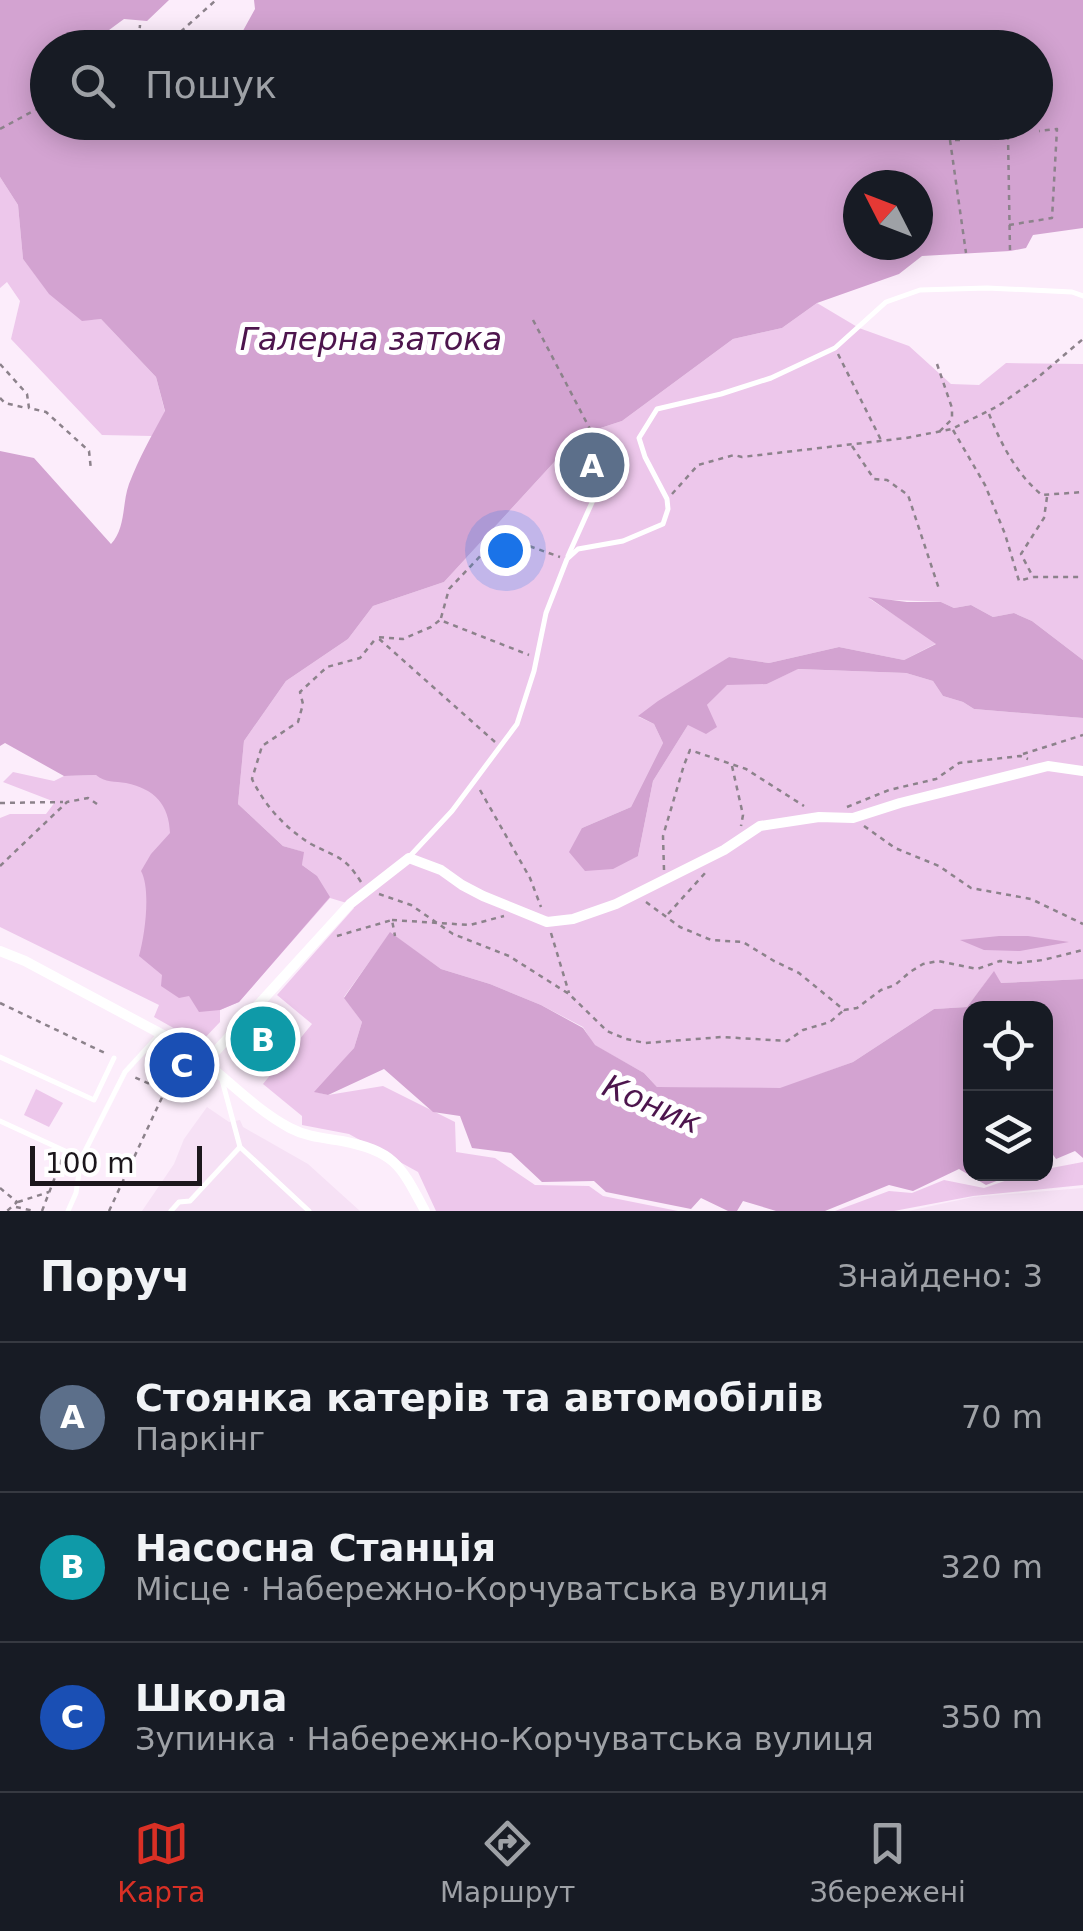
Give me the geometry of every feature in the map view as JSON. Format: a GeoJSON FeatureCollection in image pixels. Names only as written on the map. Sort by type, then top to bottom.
{"type":"FeatureCollection","features":[{"type":"Feature","properties":{"kind":"street"},"geometry":{"type":"LineString","coordinates":[[206,1062],[350,904],[409,858],[547,922],[573,919],[616,904],[724,850],[760,826],[819,817],[853,818],[1048,766],[1083,771]]}},
{"type":"Feature","properties":{"kind":"street"},"geometry":{"type":"LineString","coordinates":[[0,951],[180,1044],[247,1099],[290,1128],[312,1137],[381,1152],[393,1159],[425,1211]]}},
{"type":"Feature","properties":{"kind":"lane"},"geometry":{"type":"LineString","coordinates":[[567,559],[578,549],[623,541],[663,524],[667,499],[639,438],[658,409],[772,378],[835,348],[886,302],[920,290],[987,288],[1072,292],[1083,296]]}},
{"type":"Feature","properties":{"kind":"lane"},"geometry":{"type":"LineString","coordinates":[[409,858],[452,811],[516,724],[537,658],[546,613],[594,498],[606,448]]}},
{"type":"Feature","properties":{"kind":"lane"},"geometry":{"type":"LineString","coordinates":[[68,1211],[76,1193],[80,1159],[125,1072],[159,1034]]}},
{"type":"Feature","properties":{"kind":"lane"},"geometry":{"type":"LineString","coordinates":[[0,1057],[94,1100],[114,1058]]}},
{"type":"Feature","properties":{"kind":"lane"},"geometry":{"type":"LineString","coordinates":[[221,1077],[240,1146],[309,1211]]}},
{"type":"Feature","properties":{"kind":"lane"},"geometry":{"type":"LineString","coordinates":[[0,1121],[65,1151]]}},
{"type":"Feature","properties":{"kind":"lane"},"geometry":{"type":"LineString","coordinates":[[171,1211],[179,1202],[190,1201],[240,1146]]}},
{"type":"Feature","properties":{"kind":"path"},"geometry":{"type":"LineString","coordinates":[[183,30],[216,0]]}},
{"type":"Feature","properties":{"kind":"path"},"geometry":{"type":"LineString","coordinates":[[140,25],[140,30]]}},
{"type":"Feature","properties":{"kind":"path"},"geometry":{"type":"LineString","coordinates":[[0,130],[30,113]]}},
{"type":"Feature","properties":{"kind":"path"},"geometry":{"type":"LineString","coordinates":[[1009,226],[1052,218],[1057,129],[1053,129]]}},
{"type":"Feature","properties":{"kind":"path"},"geometry":{"type":"LineString","coordinates":[[960,140],[950,140],[966,254]]}},
{"type":"Feature","properties":{"kind":"path"},"geometry":{"type":"LineString","coordinates":[[1008,140],[1010,251]]}},
{"type":"Feature","properties":{"kind":"path"},"geometry":{"type":"LineString","coordinates":[[533,320],[591,431]]}},
{"type":"Feature","properties":{"kind":"path"},"geometry":{"type":"LineString","coordinates":[[667,499],[698,466],[734,455],[881,441],[952,428],[988,412],[1036,379],[1083,338]]}},
{"type":"Feature","properties":{"kind":"path"},"geometry":{"type":"LineString","coordinates":[[835,348],[881,441]]}},
{"type":"Feature","properties":{"kind":"path"},"geometry":{"type":"LineString","coordinates":[[0,364],[27,394],[28,408]]}},
{"type":"Feature","properties":{"kind":"path"},"geometry":{"type":"LineString","coordinates":[[937,364],[952,408],[952,419],[938,433]]}},
{"type":"Feature","properties":{"kind":"path"},"geometry":{"type":"LineString","coordinates":[[0,398],[5,404],[46,412],[89,451],[91,470]]}},
{"type":"Feature","properties":{"kind":"path"},"geometry":{"type":"LineString","coordinates":[[988,412],[1028,484],[1047,496],[1083,492]]}},
{"type":"Feature","properties":{"kind":"path"},"geometry":{"type":"LineString","coordinates":[[952,428],[985,485],[1019,581],[1033,577],[1083,577]]}},
{"type":"Feature","properties":{"kind":"path"},"geometry":{"type":"LineString","coordinates":[[851,444],[874,480],[886,480],[908,494],[939,589]]}},
{"type":"Feature","properties":{"kind":"path"},"geometry":{"type":"LineString","coordinates":[[1033,577],[1021,554],[1044,518],[1047,496]]}},
{"type":"Feature","properties":{"kind":"path"},"geometry":{"type":"LineString","coordinates":[[377,637],[403,640],[440,620],[449,590],[486,550],[515,541],[567,559]]}},
{"type":"Feature","properties":{"kind":"path"},"geometry":{"type":"LineString","coordinates":[[440,620],[537,658]]}},
{"type":"Feature","properties":{"kind":"path"},"geometry":{"type":"LineString","coordinates":[[377,637],[500,747]]}},
{"type":"Feature","properties":{"kind":"path"},"geometry":{"type":"LineString","coordinates":[[377,637],[360,658],[326,667],[300,692],[303,704],[298,722],[262,746],[252,779],[262,800],[307,842],[349,863],[365,890],[411,906],[453,934],[509,956],[570,994],[606,1031],[645,1044],[722,1037],[787,1041],[802,1030],[830,1022],[844,1010],[857,1008],[923,964],[938,961],[977,969],[1083,950]]}},
{"type":"Feature","properties":{"kind":"path"},"geometry":{"type":"LineString","coordinates":[[664,880],[663,836],[690,750],[746,769],[819,817],[890,790],[936,779],[958,763],[1020,756],[1083,735]]}},
{"type":"Feature","properties":{"kind":"path"},"geometry":{"type":"LineString","coordinates":[[1020,756],[1048,766]]}},
{"type":"Feature","properties":{"kind":"path"},"geometry":{"type":"LineString","coordinates":[[732,764],[743,815],[739,840]]}},
{"type":"Feature","properties":{"kind":"path"},"geometry":{"type":"LineString","coordinates":[[474,782],[488,800],[530,878],[570,994]]}},
{"type":"Feature","properties":{"kind":"path"},"geometry":{"type":"LineString","coordinates":[[0,804],[88,798],[97,804]]}},
{"type":"Feature","properties":{"kind":"path"},"geometry":{"type":"LineString","coordinates":[[0,866],[67,802]]}},
{"type":"Feature","properties":{"kind":"path"},"geometry":{"type":"LineString","coordinates":[[853,818],[894,848],[939,866],[971,888],[1031,899],[1083,924]]}},
{"type":"Feature","properties":{"kind":"path"},"geometry":{"type":"LineString","coordinates":[[667,916],[724,850]]}},
{"type":"Feature","properties":{"kind":"path"},"geometry":{"type":"LineString","coordinates":[[634,895],[680,927],[711,940],[743,942],[799,973],[844,1010]]}},
{"type":"Feature","properties":{"kind":"path"},"geometry":{"type":"LineString","coordinates":[[314,944],[392,920],[470,925],[521,912]]}},
{"type":"Feature","properties":{"kind":"path"},"geometry":{"type":"LineString","coordinates":[[392,920],[395,936]]}},
{"type":"Feature","properties":{"kind":"path"},"geometry":{"type":"LineString","coordinates":[[0,1002],[114,1058]]}},
{"type":"Feature","properties":{"kind":"path"},"geometry":{"type":"LineString","coordinates":[[108,1211],[164,1092],[192,1064]]}},
{"type":"Feature","properties":{"kind":"path"},"geometry":{"type":"LineString","coordinates":[[125,1072],[164,1092]]}},
{"type":"Feature","properties":{"kind":"path"},"geometry":{"type":"LineString","coordinates":[[42,1211],[65,1151]]}},
{"type":"Feature","properties":{"kind":"path"},"geometry":{"type":"LineString","coordinates":[[0,1188],[16,1204],[34,1211]]}},
{"type":"Feature","properties":{"kind":"path"},"geometry":{"type":"LineString","coordinates":[[8,1211],[16,1204],[50,1192]]}},
{"type":"Feature","properties":{"kind":"shaded area"},"geometry":{"type":"Polygon","coordinates":[[[0,177],[18,205],[23,259],[49,293],[82,320],[101,319],[156,377],[165,412],[152,436],[102,435],[11,339],[20,301],[7,282],[0,288],[0,177]]]}},
{"type":"Feature","properties":{"kind":"shaded area"},"geometry":{"type":"Polygon","coordinates":[[[817,303],[859,328],[909,346],[951,384],[979,385],[1006,363],[1083,364],[1083,660],[1032,621],[1014,613],[993,617],[971,605],[954,608],[941,602],[870,599],[937,643],[904,660],[839,647],[769,663],[729,657],[639,717],[654,724],[663,743],[631,807],[582,828],[638,856],[653,781],[688,725],[727,684],[767,684],[797,669],[906,673],[933,681],[943,696],[974,709],[1083,718],[1083,979],[1000,983],[994,972],[972,1001],[963,1001],[963,1007],[934,1009],[853,1062],[780,1089],[657,1087],[644,1073],[594,1045],[583,1027],[490,984],[441,969],[390,933],[344,997],[362,1022],[354,1048],[316,1092],[328,1095],[383,1086],[455,1122],[456,1152],[495,1158],[535,1185],[589,1186],[603,1196],[678,1211],[436,1211],[418,1172],[349,1134],[302,1125],[302,1116],[263,1084],[312,1024],[277,995],[354,908],[350,904],[330,898],[239,1002],[220,1010],[220,1022],[200,1043],[154,1017],[159,1005],[0,927],[0,818],[10,814],[46,814],[55,802],[3,782],[13,772],[54,781],[64,776],[96,775],[186,788],[316,875],[302,865],[303,852],[283,846],[238,804],[244,741],[286,681],[348,639],[373,606],[444,582],[579,435],[622,421],[733,339],[782,328],[817,303]]]}},
{"type":"Feature","properties":{"kind":"shaded area"},"geometry":{"type":"Polygon","coordinates":[[[36,1089],[63,1103],[49,1127],[24,1115],[36,1089]]]}},
{"type":"Feature","properties":{"kind":"shaded area"},"geometry":{"type":"Polygon","coordinates":[[[207,1107],[229,1122],[240,1120],[243,1127],[308,1164],[360,1211],[142,1211],[207,1107]]]}},
{"type":"Feature","properties":{"kind":"shaded area"},"geometry":{"type":"Polygon","coordinates":[[[1083,1162],[1083,1185],[973,1196],[894,1211],[835,1211],[889,1191],[912,1193],[944,1180],[984,1188],[1004,1181],[1053,1181],[1053,1168],[1083,1162]]]}},
{"type":"Feature","properties":{"kind":"shaded area"},"geometry":{"type":"Polygon","coordinates":[[[1083,1188],[1083,1211],[908,1211],[973,1197],[1083,1188]]]}},
{"type":"Feature","properties":{"kind":"water","name":"Галерна затока"},"geometry":{"type":"Polygon","coordinates":[[[0,0],[169,0],[147,21],[124,19],[109,30],[30,30],[30,140],[1053,140],[1053,30],[243,30],[255,9],[254,0],[1083,0],[1083,228],[1033,235],[1026,248],[1010,251],[933,255],[933,170],[843,170],[843,260],[917,260],[899,274],[817,303],[782,328],[733,339],[622,421],[579,435],[444,582],[373,606],[348,639],[286,681],[244,741],[238,804],[283,846],[304,852],[302,865],[317,876],[330,897],[239,1002],[220,1010],[199,1012],[189,996],[179,998],[161,986],[162,975],[139,956],[146,900],[141,871],[170,833],[167,814],[158,800],[136,786],[96,775],[64,776],[5,743],[0,746],[0,451],[34,458],[111,544],[119,531],[133,474],[165,411],[156,377],[101,319],[82,321],[49,294],[23,259],[18,205],[0,177],[0,0]]]}},
{"type":"Feature","properties":{"kind":"water"},"geometry":{"type":"Polygon","coordinates":[[[868,597],[941,602],[954,608],[971,605],[993,617],[1014,613],[1032,621],[1083,660],[1083,718],[974,709],[943,696],[933,681],[906,673],[798,669],[767,684],[727,685],[707,705],[717,727],[706,734],[688,725],[653,781],[638,856],[613,869],[585,871],[569,852],[582,828],[631,807],[663,743],[654,724],[638,716],[658,701],[729,657],[769,663],[839,647],[904,660],[936,644],[868,597]]]}},
{"type":"Feature","properties":{"kind":"water","name":"Коник"},"geometry":{"type":"Polygon","coordinates":[[[390,932],[441,969],[541,1005],[583,1028],[595,1045],[644,1073],[657,1087],[780,1088],[853,1062],[934,1009],[963,1007],[963,1171],[959,1169],[913,1191],[889,1185],[825,1211],[776,1211],[743,1201],[737,1211],[728,1211],[701,1198],[691,1209],[606,1192],[594,1181],[542,1182],[511,1153],[472,1148],[460,1116],[433,1112],[384,1069],[328,1095],[314,1092],[354,1048],[362,1022],[344,998],[390,932]]]}},
{"type":"Feature","properties":{"kind":"water"},"geometry":{"type":"Polygon","coordinates":[[[999,936],[1069,942],[1020,951],[984,950],[960,940],[999,936]]]}},
{"type":"Feature","properties":{"kind":"water"},"geometry":{"type":"Polygon","coordinates":[[[994,971],[1001,983],[1083,979],[1083,1158],[1075,1151],[1056,1159],[1053,1001],[972,1001],[994,971]]]}},
{"type":"Feature","properties":{"kind":"place","name":"Стоянка катерів та автомобілів"},"geometry":{"type":"Point","coordinates":[592,465]}},
{"type":"Feature","properties":{"kind":"place","name":"Насосна Станція"},"geometry":{"type":"Point","coordinates":[263,1039]}},
{"type":"Feature","properties":{"kind":"place","name":"Школа"},"geometry":{"type":"Point","coordinates":[182,1065]}}]}
